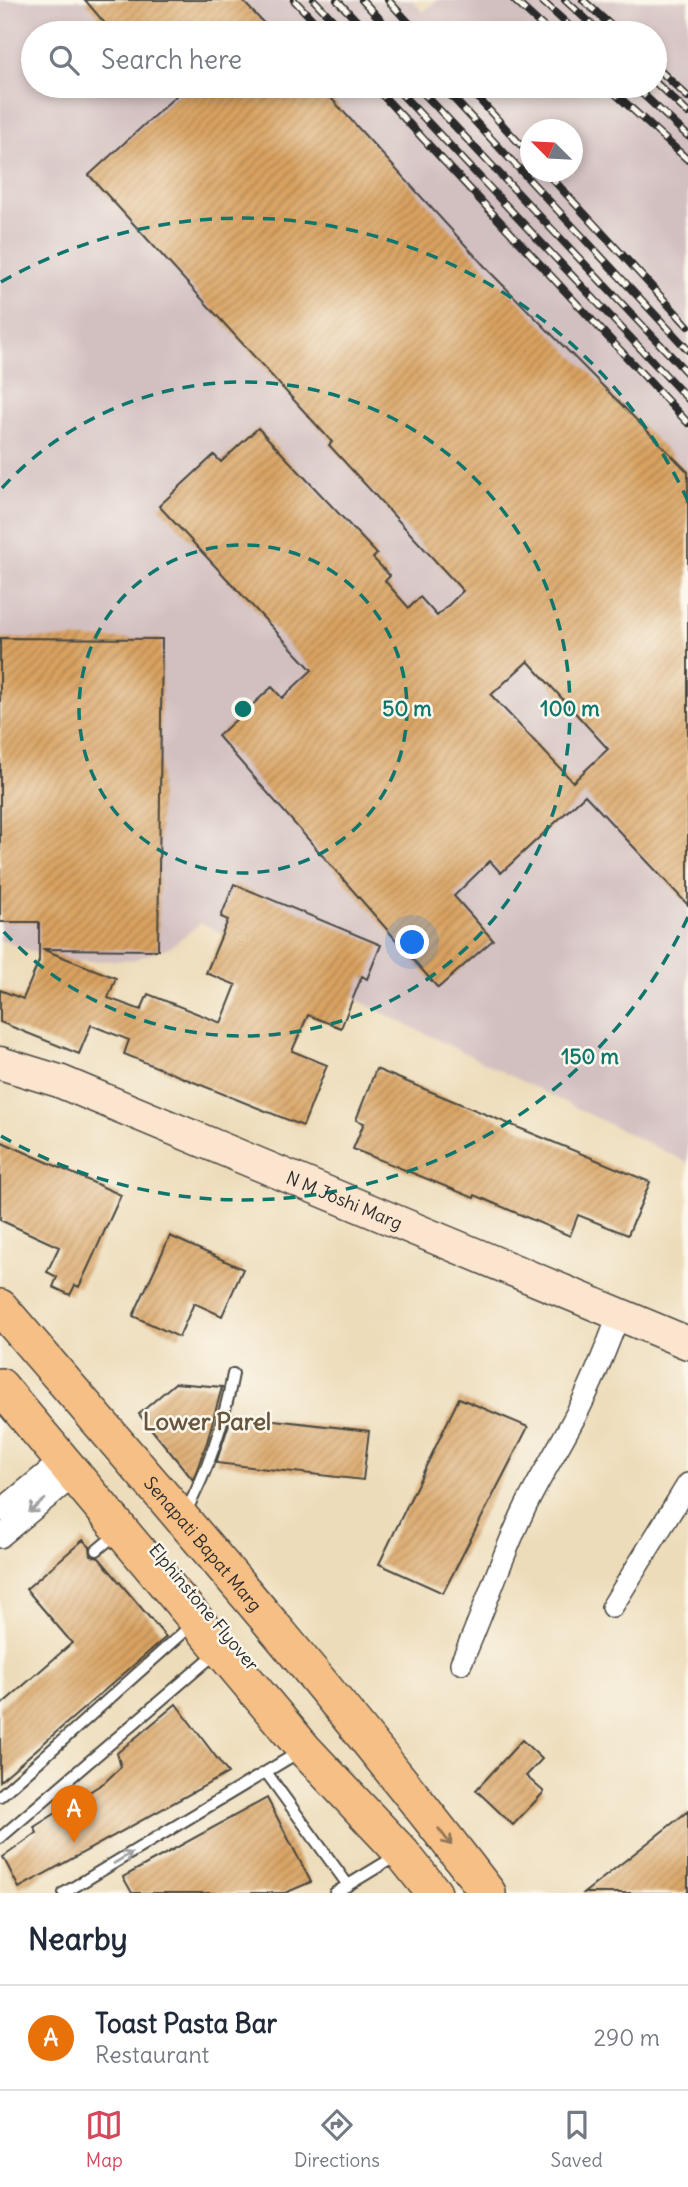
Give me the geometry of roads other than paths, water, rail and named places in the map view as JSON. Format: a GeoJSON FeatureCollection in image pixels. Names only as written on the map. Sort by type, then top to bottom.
{"type":"FeatureCollection","features":[{"type":"Feature","properties":{"kind":"main road","name":"N M Joshi Marg"},"geometry":{"type":"LineString","coordinates":[[0,1063],[59,1080],[688,1343]]}},
{"type":"Feature","properties":{"kind":"main road","name":"Senapati Bapat Marg"},"geometry":{"type":"LineString","coordinates":[[0,1307],[329,1690],[380,1779]]}},
{"type":"Feature","properties":{"kind":"main road","name":"Elphinstone Flyover"},"geometry":{"type":"LineString","coordinates":[[0,1332],[309,1702],[380,1779],[402,1853]]}},
{"type":"Feature","properties":{"kind":"main road","name":"Elphinstone Flyover"},"geometry":{"type":"LineString","coordinates":[[0,1364],[288,1707],[380,1779]]}},
{"type":"Feature","properties":{"kind":"main road"},"geometry":{"type":"LineString","coordinates":[[0,1386],[68,1468],[109,1540],[197,1620],[304,1749],[402,1853],[434,1893]]}},
{"type":"Feature","properties":{"kind":"main road"},"geometry":{"type":"LineString","coordinates":[[380,1779],[488,1893]]}},
{"type":"Feature","properties":{"kind":"street"},"geometry":{"type":"LineString","coordinates":[[461,1662],[483,1613],[507,1545],[531,1495],[572,1424],[620,1314]]}},
{"type":"Feature","properties":{"kind":"street"},"geometry":{"type":"LineString","coordinates":[[0,1511],[68,1468]]}},
{"type":"Feature","properties":{"kind":"street"},"geometry":{"type":"LineString","coordinates":[[0,1537],[68,1468]]}},
{"type":"Feature","properties":{"kind":"street"},"geometry":{"type":"LineString","coordinates":[[612,1607],[688,1484]]}},
{"type":"Feature","properties":{"kind":"lane"},"geometry":{"type":"LineString","coordinates":[[182,1519],[205,1472],[225,1413],[233,1374]]}},
{"type":"Feature","properties":{"kind":"lane"},"geometry":{"type":"LineString","coordinates":[[0,1796],[197,1620]]}},
{"type":"Feature","properties":{"kind":"lane"},"geometry":{"type":"LineString","coordinates":[[0,1838],[220,1649]]}},
{"type":"Feature","properties":{"kind":"lane"},"geometry":{"type":"LineString","coordinates":[[64,1893],[304,1749]]}},
{"type":"Feature","properties":{"kind":"lane"},"geometry":{"type":"LineString","coordinates":[[266,1772],[348,1885]]}},
{"type":"Feature","properties":{"kind":"lane"},"geometry":{"type":"LineString","coordinates":[[335,1893],[402,1853]]}},
{"type":"Feature","properties":{"kind":"railway"},"geometry":{"type":"LineString","coordinates":[[294,0],[314,21]]}},
{"type":"Feature","properties":{"kind":"railway"},"geometry":{"type":"LineString","coordinates":[[314,0],[334,21]]}},
{"type":"Feature","properties":{"kind":"railway"},"geometry":{"type":"LineString","coordinates":[[337,0],[357,21]]}},
{"type":"Feature","properties":{"kind":"railway"},"geometry":{"type":"LineString","coordinates":[[362,0],[382,21]]}},
{"type":"Feature","properties":{"kind":"railway"},"geometry":{"type":"LineString","coordinates":[[388,0],[407,21]]}},
{"type":"Feature","properties":{"kind":"railway"},"geometry":{"type":"LineString","coordinates":[[514,0],[537,21]]}},
{"type":"Feature","properties":{"kind":"railway"},"geometry":{"type":"LineString","coordinates":[[541,0],[564,21]]}},
{"type":"Feature","properties":{"kind":"railway"},"geometry":{"type":"LineString","coordinates":[[565,0],[588,21]]}},
{"type":"Feature","properties":{"kind":"railway"},"geometry":{"type":"LineString","coordinates":[[583,0],[606,21]]}},
{"type":"Feature","properties":{"kind":"railway"},"geometry":{"type":"LineString","coordinates":[[667,77],[688,97]]}},
{"type":"Feature","properties":{"kind":"railway"},"geometry":{"type":"LineString","coordinates":[[667,93],[688,113]]}},
{"type":"Feature","properties":{"kind":"railway"},"geometry":{"type":"LineString","coordinates":[[385,98],[688,423]]}},
{"type":"Feature","properties":{"kind":"railway"},"geometry":{"type":"LineString","coordinates":[[405,98],[688,399]]}},
{"type":"Feature","properties":{"kind":"railway"},"geometry":{"type":"LineString","coordinates":[[428,98],[688,374]]}},
{"type":"Feature","properties":{"kind":"railway"},"geometry":{"type":"LineString","coordinates":[[453,98],[688,350]]}},
{"type":"Feature","properties":{"kind":"railway"},"geometry":{"type":"LineString","coordinates":[[478,98],[520,144]]}},
{"type":"Feature","properties":{"kind":"railway"},"geometry":{"type":"LineString","coordinates":[[620,98],[688,160]]}},
{"type":"Feature","properties":{"kind":"railway"},"geometry":{"type":"LineString","coordinates":[[647,98],[688,136]]}},
{"type":"Feature","properties":{"kind":"railway"},"geometry":{"type":"LineString","coordinates":[[555,182],[688,326]]}},
{"type":"Feature","properties":{"kind":"place","name":"Toast Pasta Bar"},"geometry":{"type":"Point","coordinates":[74,1843]}},
{"type":"Feature","properties":{"kind":"district","name":"Lower Parel"},"geometry":{"type":"Point","coordinates":[207,1421]}}]}
